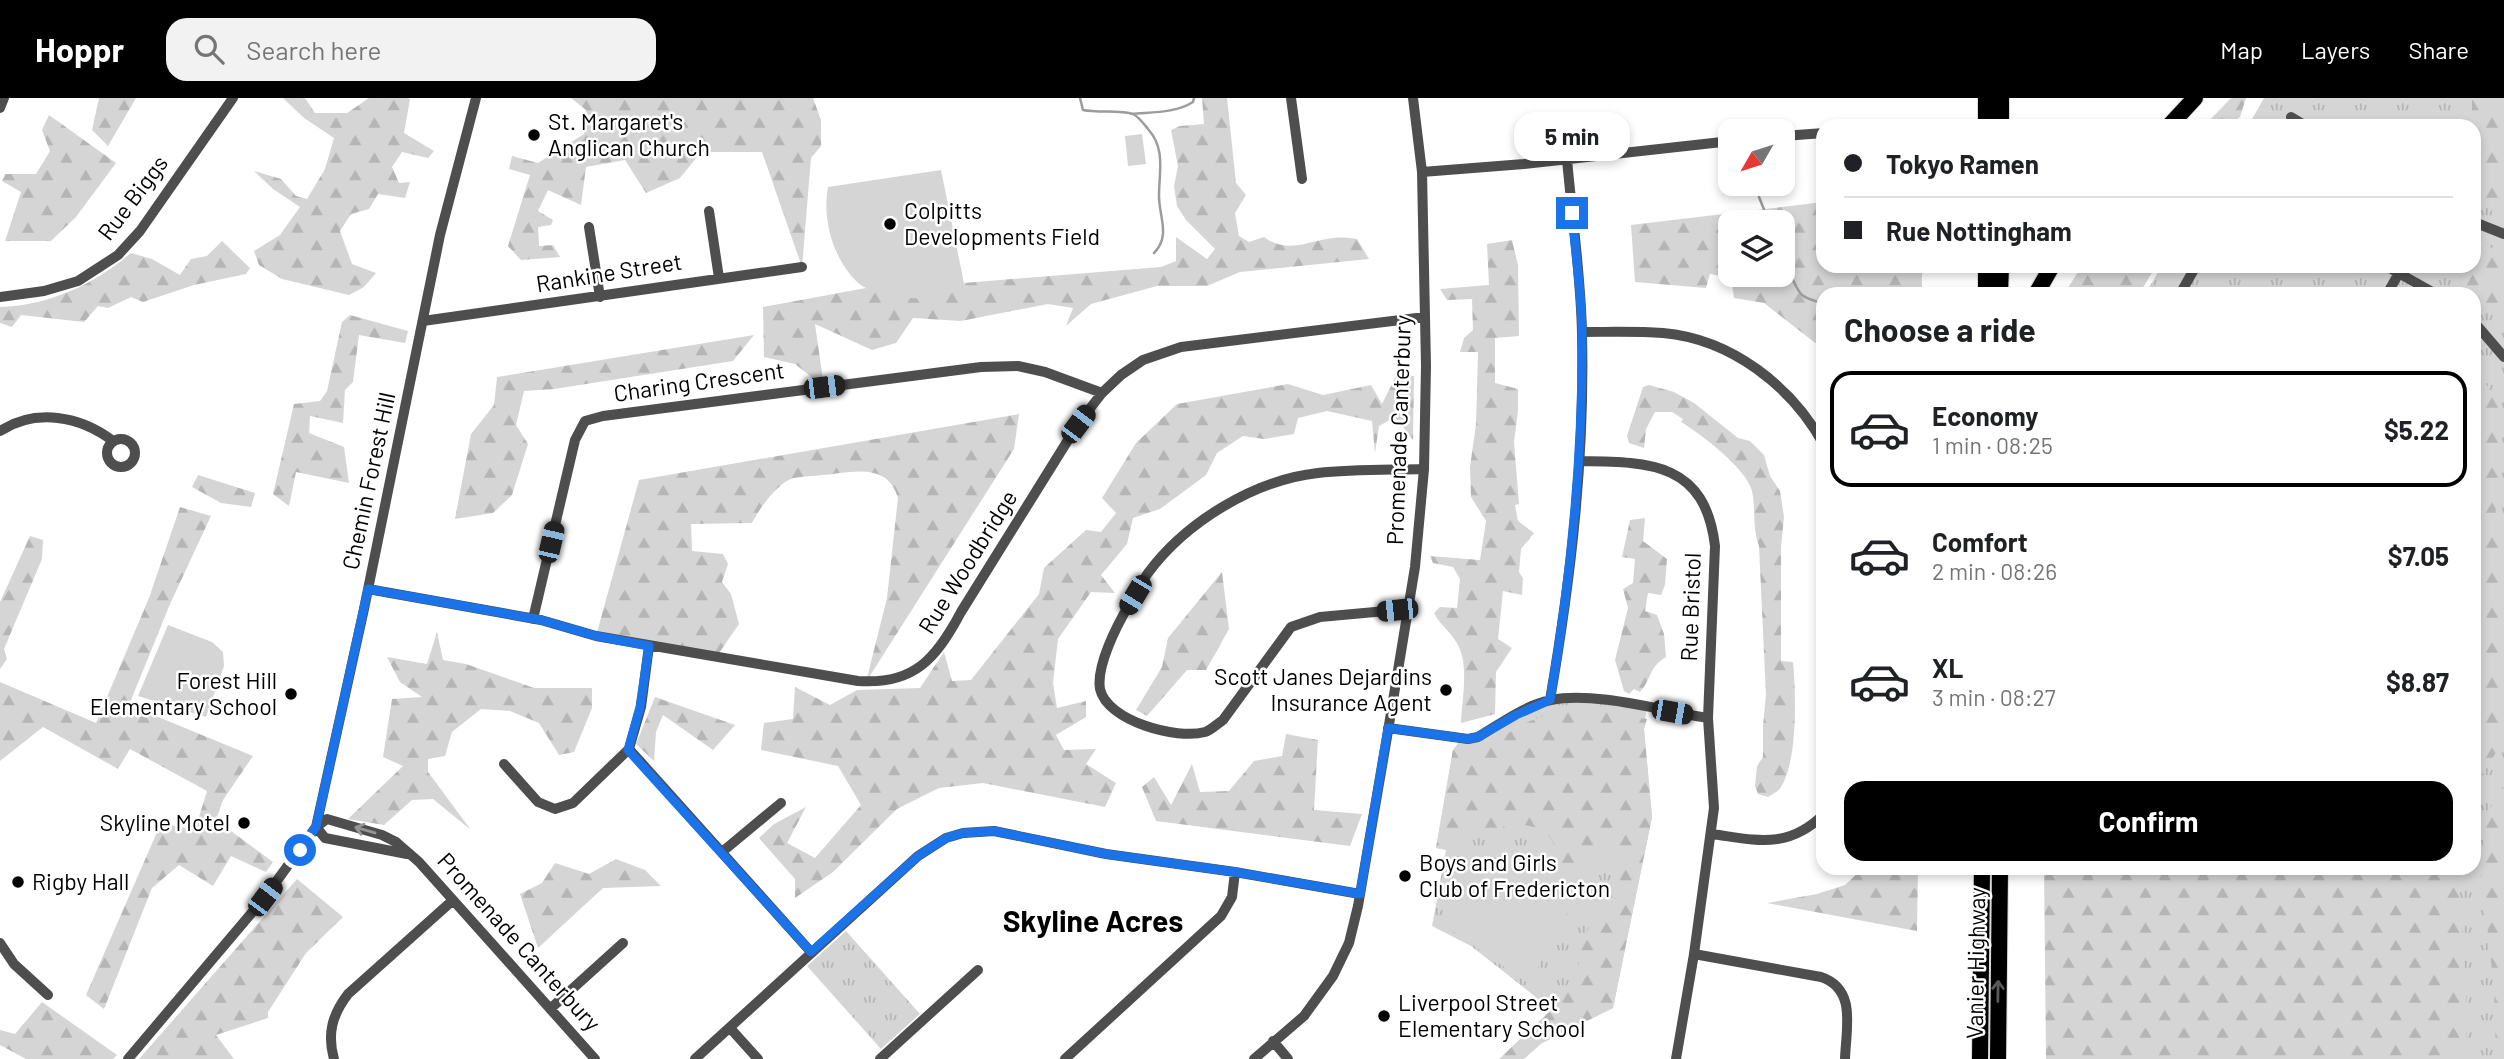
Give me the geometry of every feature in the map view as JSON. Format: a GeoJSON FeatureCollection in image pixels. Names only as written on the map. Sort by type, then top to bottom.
{"type":"FeatureCollection","features":[{"type":"Feature","properties":{"kind":"highway"},"geometry":{"type":"LineString","coordinates":[[1986,98],[1986,119]]}},
{"type":"Feature","properties":{"kind":"highway"},"geometry":{"type":"LineString","coordinates":[[2001,98],[2001,119]]}},
{"type":"Feature","properties":{"kind":"highway"},"geometry":{"type":"LineString","coordinates":[[2176,119],[2195,98]]}},
{"type":"Feature","properties":{"kind":"highway","name":"Vanier Highway"},"geometry":{"type":"LineString","coordinates":[[1980,1059],[1982,875]]}},
{"type":"Feature","properties":{"kind":"highway","name":"Vanier Highway"},"geometry":{"type":"LineString","coordinates":[[1998,1059],[2000,875]]}},
{"type":"Feature","properties":{"kind":"street"},"geometry":{"type":"LineString","coordinates":[[0,108],[4,98]]}},
{"type":"Feature","properties":{"kind":"street","name":"Rue Biggs"},"geometry":{"type":"LineString","coordinates":[[0,297],[44,291],[78,281],[118,255],[140,231],[233,98]]}},
{"type":"Feature","properties":{"kind":"street","name":"Chemin Forest Hill"},"geometry":{"type":"LineString","coordinates":[[128,1059],[265,897],[316,827],[368,589],[440,235],[476,98]]}},
{"type":"Feature","properties":{"kind":"street"},"geometry":{"type":"LineString","coordinates":[[1291,98],[1302,179]]}},
{"type":"Feature","properties":{"kind":"street","name":"Promenade Canterbury"},"geometry":{"type":"LineString","coordinates":[[1254,1059],[1304,1016],[1333,976],[1349,943],[1360,894],[1408,609],[1424,469],[1422,172],[1413,98]]}},
{"type":"Feature","properties":{"kind":"street"},"geometry":{"type":"LineString","coordinates":[[1796,135],[1816,134]]}},
{"type":"Feature","properties":{"kind":"street"},"geometry":{"type":"LineString","coordinates":[[1422,172],[1718,142]]}},
{"type":"Feature","properties":{"kind":"street"},"geometry":{"type":"LineString","coordinates":[[1550,700],[1566,607],[1580,461],[1582,332],[1567,159]]}},
{"type":"Feature","properties":{"kind":"street"},"geometry":{"type":"LineString","coordinates":[[709,211],[719,278]]}},
{"type":"Feature","properties":{"kind":"street"},"geometry":{"type":"LineString","coordinates":[[2481,225],[2504,234]]}},
{"type":"Feature","properties":{"kind":"street"},"geometry":{"type":"LineString","coordinates":[[589,227],[600,297]]}},
{"type":"Feature","properties":{"kind":"street","name":"Rankine Street"},"geometry":{"type":"LineString","coordinates":[[423,321],[802,267]]}},
{"type":"Feature","properties":{"kind":"street"},"geometry":{"type":"LineString","coordinates":[[2391,287],[2399,273],[2422,287]]}},
{"type":"Feature","properties":{"kind":"street","name":"Rue Woodbridge"},"geometry":{"type":"LineString","coordinates":[[368,589],[533,619],[596,636],[649,646],[858,681],[880,683],[901,678],[919,668],[944,643],[1078,424],[1121,374],[1143,359],[1181,347],[1425,317]]}},
{"type":"Feature","properties":{"kind":"street"},"geometry":{"type":"LineString","coordinates":[[2481,330],[2504,357]]}},
{"type":"Feature","properties":{"kind":"street"},"geometry":{"type":"LineString","coordinates":[[1582,332],[1663,333],[1687,337],[1726,351],[1750,364],[1788,394],[1816,434]]}},
{"type":"Feature","properties":{"kind":"street","name":"Charing Crescent"},"geometry":{"type":"LineString","coordinates":[[533,619],[575,440],[585,421],[617,414],[981,367],[1017,366],[1045,372],[1102,393]]}},
{"type":"Feature","properties":{"kind":"street"},"geometry":{"type":"LineString","coordinates":[[0,431],[29,417],[55,416],[94,430],[113,441]]}},
{"type":"Feature","properties":{"kind":"street","name":"Rue Bristol"},"geometry":{"type":"LineString","coordinates":[[1580,461],[1636,463],[1669,471],[1695,491],[1711,518],[1715,546],[1708,718],[1714,808],[1676,1059]]}},
{"type":"Feature","properties":{"kind":"street"},"geometry":{"type":"LineString","coordinates":[[1408,609],[1320,617],[1292,627],[1223,720],[1208,731],[1176,733],[1123,717],[1109,707],[1101,691],[1100,675],[1111,642],[1121,618],[1148,573],[1170,549],[1214,510],[1262,488],[1317,473],[1424,469]]}},
{"type":"Feature","properties":{"kind":"street"},"geometry":{"type":"LineString","coordinates":[[504,764],[538,802],[555,809],[573,803],[628,750],[640,707],[649,646]]}},
{"type":"Feature","properties":{"kind":"street"},"geometry":{"type":"LineString","coordinates":[[1388,728],[1468,739],[1478,737],[1538,703],[1582,697],[1708,718]]}},
{"type":"Feature","properties":{"kind":"street"},"geometry":{"type":"LineString","coordinates":[[628,750],[811,952]]}},
{"type":"Feature","properties":{"kind":"street"},"geometry":{"type":"LineString","coordinates":[[722,852],[781,803]]}},
{"type":"Feature","properties":{"kind":"street","name":"Promenade Canterbury"},"geometry":{"type":"LineString","coordinates":[[316,827],[327,819],[367,830],[396,842],[595,1059]]}},
{"type":"Feature","properties":{"kind":"street"},"geometry":{"type":"LineString","coordinates":[[1712,834],[1781,840],[1807,828],[1816,821]]}},
{"type":"Feature","properties":{"kind":"street"},"geometry":{"type":"LineString","coordinates":[[316,827],[325,838],[410,855]]}},
{"type":"Feature","properties":{"kind":"street"},"geometry":{"type":"LineString","coordinates":[[695,1059],[918,856],[946,838],[963,833],[994,831],[1106,854],[1235,872],[1360,894]]}},
{"type":"Feature","properties":{"kind":"street"},"geometry":{"type":"LineString","coordinates":[[1065,1059],[1221,916],[1231,897],[1235,872]]}},
{"type":"Feature","properties":{"kind":"street"},"geometry":{"type":"LineString","coordinates":[[334,1059],[330,1032],[334,1016],[348,994],[452,901]]}},
{"type":"Feature","properties":{"kind":"street"},"geometry":{"type":"LineString","coordinates":[[0,943],[14,964],[48,995]]}},
{"type":"Feature","properties":{"kind":"street"},"geometry":{"type":"LineString","coordinates":[[550,1009],[623,943]]}},
{"type":"Feature","properties":{"kind":"street"},"geometry":{"type":"LineString","coordinates":[[1694,954],[1834,981],[1842,991],[1846,1003],[1845,1059]]}},
{"type":"Feature","properties":{"kind":"street"},"geometry":{"type":"LineString","coordinates":[[880,1059],[978,970]]}},
{"type":"Feature","properties":{"kind":"street"},"geometry":{"type":"LineString","coordinates":[[730,1028],[758,1059]]}},
{"type":"Feature","properties":{"kind":"street"},"geometry":{"type":"LineString","coordinates":[[1273,1041],[1287,1059]]}},
{"type":"Feature","properties":{"kind":"green space"},"geometry":{"type":"Polygon","coordinates":[[[99,98],[136,98],[108,146],[92,130],[99,98]]]}},
{"type":"Feature","properties":{"kind":"green space"},"geometry":{"type":"Polygon","coordinates":[[[283,98],[305,98],[315,113],[347,113],[369,98],[408,98],[410,99],[404,133],[434,151],[428,158],[402,152],[392,167],[399,183],[410,182],[405,198],[378,194],[369,209],[351,214],[340,231],[352,264],[376,273],[364,287],[349,295],[282,279],[259,265],[254,251],[280,235],[300,207],[273,189],[254,171],[281,179],[296,196],[307,199],[325,169],[334,138],[304,118],[283,98]]]}},
{"type":"Feature","properties":{"kind":"green space"},"geometry":{"type":"Polygon","coordinates":[[[571,98],[813,98],[821,120],[821,146],[811,158],[802,267],[762,152],[701,152],[680,178],[646,193],[625,160],[586,167],[581,205],[548,190],[538,211],[553,220],[551,225],[538,227],[539,246],[553,245],[560,257],[521,260],[508,246],[530,175],[509,169],[512,156],[538,163],[584,134],[586,110],[571,98]]]}},
{"type":"Feature","properties":{"kind":"green space"},"geometry":{"type":"Polygon","coordinates":[[[1202,98],[1227,98],[1236,183],[1246,195],[1235,213],[1239,236],[1249,242],[1264,237],[1290,246],[1334,238],[1357,239],[1369,259],[1240,272],[1207,286],[1157,286],[1091,304],[1066,326],[1073,308],[1048,304],[961,321],[913,318],[896,343],[872,350],[815,324],[824,387],[795,364],[764,357],[763,307],[866,288],[879,292],[950,293],[964,283],[1161,267],[1176,261],[1176,237],[1207,259],[1215,249],[1186,220],[1177,206],[1174,186],[1178,166],[1171,130],[1180,126],[1204,124],[1202,98]]]}},
{"type":"Feature","properties":{"kind":"green space"},"geometry":{"type":"Polygon","coordinates":[[[2231,98],[2246,98],[2238,119],[2211,119],[2231,98]]]}},
{"type":"Feature","properties":{"kind":"green space"},"geometry":{"type":"Polygon","coordinates":[[[2264,98],[2504,98],[2504,1059],[2048,1059],[2050,875],[2481,875],[2481,287],[2149,287],[2158,273],[2481,273],[2481,119],[2252,119],[2264,98]]]}},
{"type":"Feature","properties":{"kind":"green space"},"geometry":{"type":"Polygon","coordinates":[[[2472,98],[2504,98],[2504,210],[2492,212],[2490,200],[2481,198],[2481,132],[2485,130],[2484,118],[2472,115],[2472,98]]]}},
{"type":"Feature","properties":{"kind":"green space"},"geometry":{"type":"Polygon","coordinates":[[[49,115],[116,163],[76,217],[51,241],[5,241],[21,192],[2,181],[5,174],[36,174],[50,151],[42,130],[49,115]]]}},
{"type":"Feature","properties":{"kind":"green space"},"geometry":{"type":"Polygon","coordinates":[[[1142,134],[1146,164],[1128,166],[1125,136],[1142,134]]]}},
{"type":"Feature","properties":{"kind":"green space","name":"Colpitts Developments Field"},"geometry":{"type":"Polygon","coordinates":[[[941,170],[964,283],[951,293],[941,296],[903,298],[876,292],[857,282],[842,262],[831,238],[827,212],[828,187],[941,170]]]}},
{"type":"Feature","properties":{"kind":"green space"},"geometry":{"type":"Polygon","coordinates":[[[1816,203],[1816,273],[1922,273],[1922,287],[1816,287],[1816,344],[1764,303],[1734,298],[1732,287],[1795,287],[1795,210],[1756,210],[1816,203]]]}},
{"type":"Feature","properties":{"kind":"green space"},"geometry":{"type":"Polygon","coordinates":[[[1718,215],[1718,276],[1710,274],[1706,288],[1635,282],[1631,225],[1718,215]]]}},
{"type":"Feature","properties":{"kind":"green space"},"geometry":{"type":"Polygon","coordinates":[[[2481,237],[2497,254],[2504,252],[2504,332],[2499,315],[2481,308],[2481,287],[2467,287],[2460,282],[2459,273],[2481,273],[2481,237]]]}},
{"type":"Feature","properties":{"kind":"green space"},"geometry":{"type":"Polygon","coordinates":[[[1512,240],[1518,265],[1519,336],[1495,338],[1495,383],[1518,389],[1514,442],[1519,504],[1515,505],[1518,521],[1534,533],[1521,549],[1519,572],[1523,578],[1522,595],[1503,591],[1498,639],[1512,648],[1496,672],[1495,714],[1461,723],[1464,683],[1461,653],[1434,613],[1440,607],[1457,608],[1460,579],[1453,567],[1433,563],[1430,556],[1480,560],[1486,521],[1471,497],[1470,467],[1476,424],[1478,352],[1460,352],[1464,338],[1473,330],[1472,299],[1447,300],[1440,289],[1489,285],[1487,244],[1512,240]]]}},
{"type":"Feature","properties":{"kind":"green space"},"geometry":{"type":"Polygon","coordinates":[[[222,241],[250,268],[246,274],[194,285],[143,302],[131,297],[108,308],[98,306],[84,322],[21,315],[12,327],[0,323],[0,307],[36,302],[70,291],[102,274],[131,253],[152,259],[180,275],[191,259],[207,256],[222,241]]]}},
{"type":"Feature","properties":{"kind":"green space"},"geometry":{"type":"Polygon","coordinates":[[[2078,273],[2152,273],[2143,287],[2068,287],[2078,273]]]}},
{"type":"Feature","properties":{"kind":"green space"},"geometry":{"type":"Polygon","coordinates":[[[350,315],[408,331],[405,343],[359,335],[353,382],[345,390],[343,423],[310,416],[309,433],[344,447],[349,483],[296,472],[289,506],[273,494],[294,404],[320,401],[327,391],[342,322],[350,315]]]}},
{"type":"Feature","properties":{"kind":"green space"},"geometry":{"type":"Polygon","coordinates":[[[754,335],[733,361],[554,389],[524,391],[516,425],[528,444],[512,495],[493,513],[455,519],[471,434],[494,405],[497,377],[754,335]]]}},
{"type":"Feature","properties":{"kind":"green space"},"geometry":{"type":"Polygon","coordinates":[[[1396,376],[1414,376],[1413,440],[1395,417],[1379,426],[1375,453],[1372,421],[1327,411],[1298,418],[1294,434],[1264,439],[1243,436],[1217,453],[1206,475],[1160,509],[1133,518],[1127,544],[1101,575],[1115,593],[1091,592],[1058,639],[1053,683],[1057,708],[1086,701],[1086,717],[1056,735],[1064,750],[1096,749],[1086,764],[1116,783],[1105,807],[983,783],[939,788],[897,809],[833,872],[795,898],[795,879],[759,838],[774,824],[806,807],[787,843],[815,858],[861,805],[838,766],[761,750],[764,723],[793,719],[795,687],[830,705],[857,690],[920,688],[944,652],[952,681],[971,680],[1039,594],[1044,568],[1086,530],[1101,532],[1116,513],[1102,498],[1136,443],[1177,404],[1288,384],[1323,395],[1371,385],[1382,404],[1396,376]]]}},
{"type":"Feature","properties":{"kind":"green space"},"geometry":{"type":"Polygon","coordinates":[[[2481,377],[2504,410],[2495,520],[2504,529],[2504,747],[2497,751],[2481,776],[2481,377]]]}},
{"type":"Feature","properties":{"kind":"green space"},"geometry":{"type":"Polygon","coordinates":[[[1649,385],[1674,392],[1694,403],[1738,438],[1750,441],[1764,455],[1770,476],[1780,491],[1784,517],[1781,547],[1781,661],[1793,662],[1794,726],[1787,775],[1780,789],[1768,797],[1758,794],[1755,786],[1757,766],[1763,757],[1766,695],[1759,546],[1752,491],[1733,463],[1672,412],[1655,412],[1646,429],[1644,448],[1629,443],[1627,436],[1643,387],[1649,385]]]}},
{"type":"Feature","properties":{"kind":"green space"},"geometry":{"type":"Polygon","coordinates":[[[1019,414],[1014,449],[866,682],[887,598],[898,498],[886,479],[868,472],[791,479],[774,492],[752,523],[691,524],[692,551],[723,554],[728,564],[722,582],[731,594],[739,624],[717,656],[596,636],[639,480],[1019,414]]]}},
{"type":"Feature","properties":{"kind":"green space"},"geometry":{"type":"Polygon","coordinates":[[[198,475],[255,493],[251,507],[221,503],[192,487],[198,475]]]}},
{"type":"Feature","properties":{"kind":"green space"},"geometry":{"type":"Polygon","coordinates":[[[180,507],[211,516],[170,604],[129,705],[253,756],[223,800],[216,820],[273,862],[266,872],[231,856],[213,886],[179,865],[152,888],[104,1009],[86,995],[161,823],[195,830],[207,791],[130,749],[118,769],[43,727],[0,761],[0,682],[96,723],[149,598],[180,507]]]}},
{"type":"Feature","properties":{"kind":"green space"},"geometry":{"type":"Polygon","coordinates":[[[1645,518],[1643,541],[1667,559],[1665,585],[1661,595],[1648,593],[1645,611],[1657,615],[1664,634],[1666,657],[1653,669],[1640,692],[1634,689],[1629,694],[1624,691],[1615,660],[1628,608],[1623,589],[1633,583],[1635,559],[1622,557],[1630,520],[1645,518]]]}},
{"type":"Feature","properties":{"kind":"green space"},"geometry":{"type":"Polygon","coordinates":[[[30,536],[43,540],[42,559],[4,649],[7,659],[0,669],[0,602],[30,536]]]}},
{"type":"Feature","properties":{"kind":"green space"},"geometry":{"type":"Polygon","coordinates":[[[1222,572],[1229,629],[1206,670],[1187,670],[1147,716],[1136,710],[1162,667],[1168,638],[1222,572]]]}},
{"type":"Feature","properties":{"kind":"green space"},"geometry":{"type":"Polygon","coordinates":[[[168,625],[212,642],[223,652],[224,666],[206,717],[138,696],[168,625]]]}},
{"type":"Feature","properties":{"kind":"green space"},"geometry":{"type":"Polygon","coordinates":[[[437,632],[443,660],[466,664],[534,688],[592,688],[592,708],[574,752],[559,755],[539,723],[510,711],[481,709],[452,732],[445,756],[428,759],[428,772],[471,830],[433,799],[412,800],[384,825],[348,819],[403,766],[383,757],[392,699],[422,697],[400,682],[387,657],[427,664],[437,632]]]}},
{"type":"Feature","properties":{"kind":"green space"},"geometry":{"type":"Polygon","coordinates":[[[655,697],[735,725],[713,750],[663,715],[656,732],[654,761],[636,744],[655,697]]]}},
{"type":"Feature","properties":{"kind":"green space"},"geometry":{"type":"Polygon","coordinates":[[[1550,700],[1647,705],[1644,729],[1652,817],[1613,1008],[1542,1043],[1551,1009],[1471,946],[1432,926],[1446,850],[1436,848],[1453,750],[1461,739],[1550,700]]]}},
{"type":"Feature","properties":{"kind":"green space"},"geometry":{"type":"Polygon","coordinates":[[[1566,710],[1591,710],[1647,719],[1644,729],[1652,817],[1613,1008],[1542,1043],[1524,1059],[1499,1059],[1551,1010],[1578,968],[1582,944],[1591,922],[1617,881],[1617,868],[1612,856],[1604,849],[1594,855],[1586,870],[1569,870],[1560,861],[1547,834],[1535,828],[1511,823],[1487,835],[1470,825],[1462,852],[1436,848],[1453,750],[1473,750],[1529,722],[1566,710]]]}},
{"type":"Feature","properties":{"kind":"green space"},"geometry":{"type":"Polygon","coordinates":[[[1286,734],[1318,740],[1314,810],[1362,814],[1350,846],[1156,821],[1142,787],[1154,777],[1171,805],[1192,764],[1200,792],[1229,791],[1254,761],[1282,756],[1286,734]]]}},
{"type":"Feature","properties":{"kind":"green space"},"geometry":{"type":"Polygon","coordinates":[[[2504,787],[2504,1059],[2496,1059],[2494,987],[2481,873],[2488,811],[2504,787]]]}},
{"type":"Feature","properties":{"kind":"green space"},"geometry":{"type":"Polygon","coordinates":[[[616,859],[645,870],[661,886],[603,888],[538,948],[520,894],[542,883],[555,863],[589,874],[616,859]]]}},
{"type":"Feature","properties":{"kind":"green space"},"geometry":{"type":"Polygon","coordinates":[[[1451,860],[1571,874],[1576,898],[1529,984],[1451,930],[1443,921],[1451,860]]]}},
{"type":"Feature","properties":{"kind":"green space"},"geometry":{"type":"Polygon","coordinates":[[[1856,875],[1918,875],[1917,931],[1767,903],[1817,894],[1845,885],[1856,875]]]}},
{"type":"Feature","properties":{"kind":"green space"},"geometry":{"type":"Polygon","coordinates":[[[2044,875],[2458,875],[2467,1011],[2466,1059],[2046,1059],[2044,875]]]}},
{"type":"Feature","properties":{"kind":"green space"},"geometry":{"type":"Polygon","coordinates":[[[297,879],[343,917],[306,953],[268,1012],[268,1018],[216,1035],[234,1059],[139,1059],[297,879]]]}},
{"type":"Feature","properties":{"kind":"green space"},"geometry":{"type":"Polygon","coordinates":[[[846,931],[920,1014],[881,1049],[807,966],[846,931]]]}},
{"type":"Feature","properties":{"kind":"green space"},"geometry":{"type":"Polygon","coordinates":[[[42,1002],[117,1055],[113,1059],[26,1059],[0,1045],[0,1030],[15,1034],[42,1002]]]}},
{"type":"Feature","properties":{"kind":"waterway"},"geometry":{"type":"LineString","coordinates":[[1080,98],[1083,110],[1133,114],[1154,137],[1160,161],[1159,196],[1163,226],[1162,240],[1154,253]]}},
{"type":"Feature","properties":{"kind":"waterway"},"geometry":{"type":"LineString","coordinates":[[1132,114],[1179,108],[1193,102],[1194,98]]}},
{"type":"Feature","properties":{"kind":"waterway"},"geometry":{"type":"LineString","coordinates":[[1759,197],[1764,210]]}},
{"type":"Feature","properties":{"kind":"waterway"},"geometry":{"type":"LineString","coordinates":[[1795,284],[1802,295],[1816,301]]}},
{"type":"Feature","properties":{"kind":"place","name":"St. Margaret's Anglican Church"},"geometry":{"type":"Point","coordinates":[534,135]}},
{"type":"Feature","properties":{"kind":"place","name":"Colpitts Developments Field"},"geometry":{"type":"Point","coordinates":[890,224]}},
{"type":"Feature","properties":{"kind":"place","name":"Scott Janes Dejardins Insurance Agent"},"geometry":{"type":"Point","coordinates":[1446,690]}},
{"type":"Feature","properties":{"kind":"place","name":"Forest Hill Elementary School"},"geometry":{"type":"Point","coordinates":[291,694]}},
{"type":"Feature","properties":{"kind":"place","name":"Skyline Motel"},"geometry":{"type":"Point","coordinates":[244,823]}},
{"type":"Feature","properties":{"kind":"place","name":"Boys and Girls Club of Fredericton"},"geometry":{"type":"Point","coordinates":[1405,876]}},
{"type":"Feature","properties":{"kind":"place","name":"Rigby Hall"},"geometry":{"type":"Point","coordinates":[18,882]}},
{"type":"Feature","properties":{"kind":"place","name":"Liverpool Street Elementary School"},"geometry":{"type":"Point","coordinates":[1384,1016]}},
{"type":"Feature","properties":{"kind":"district","name":"Skyline Acres"},"geometry":{"type":"Point","coordinates":[1093,922]}},
{"type":"Feature","properties":{"kind":"route"},"geometry":{"type":"LineString","coordinates":[[300,850],[316,827],[368,589],[541,620],[596,636],[649,646],[640,707],[628,750],[811,952],[932,845],[963,833],[994,831],[1106,854],[1235,872],[1360,894],[1388,728],[1468,739],[1478,737],[1538,703],[1550,700],[1566,607],[1580,461],[1582,332],[1572,213]]}}]}
